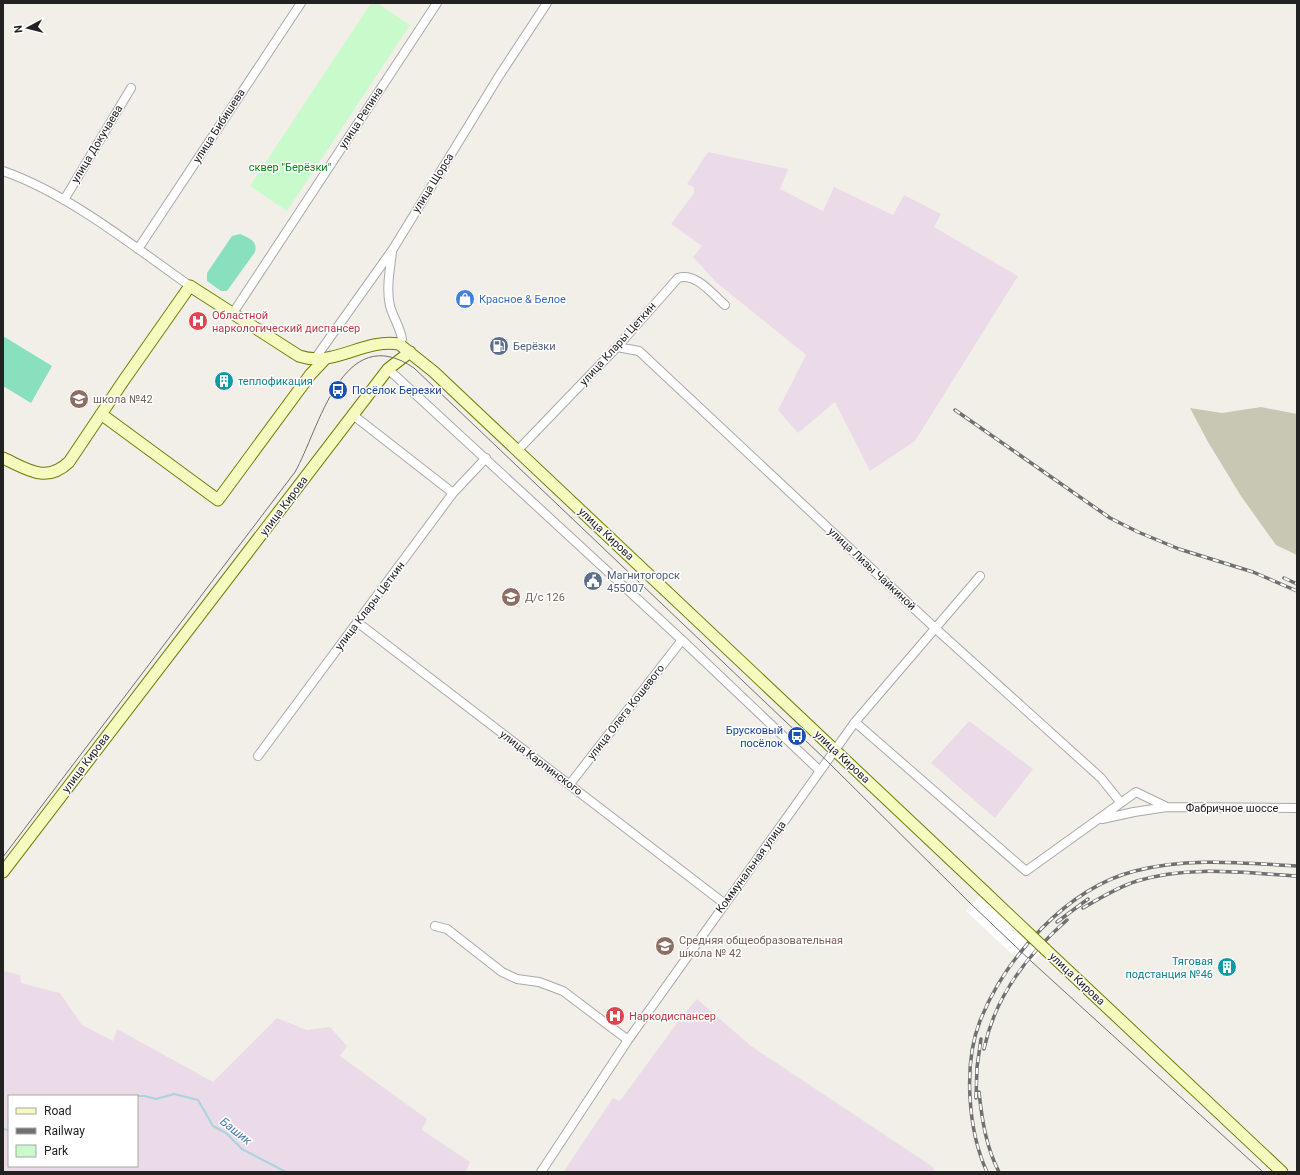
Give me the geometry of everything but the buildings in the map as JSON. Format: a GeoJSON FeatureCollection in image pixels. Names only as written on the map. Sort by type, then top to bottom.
{"type":"FeatureCollection","features":[{"type":"Feature","properties":{"kind":"main road"},"geometry":{"type":"LineString","coordinates":[[3,458],[36,473],[54,473],[68,462],[190,286],[299,356],[319,360],[374,344],[399,344],[410,352]]}},
{"type":"Feature","properties":{"kind":"main road","name":"улица Кирова"},"geometry":{"type":"LineString","coordinates":[[3,872],[388,369],[410,352],[434,372],[1282,1172]]}},
{"type":"Feature","properties":{"kind":"main road"},"geometry":{"type":"LineString","coordinates":[[101,414],[218,500],[310,375],[319,360]]}},
{"type":"Feature","properties":{"kind":"street","name":"улица Бибишева"},"geometry":{"type":"LineString","coordinates":[[138,249],[300,3]]}},
{"type":"Feature","properties":{"kind":"street","name":"улица Репина"},"geometry":{"type":"LineString","coordinates":[[233,313],[437,3]]}},
{"type":"Feature","properties":{"kind":"street","name":"улица Щорса"},"geometry":{"type":"LineString","coordinates":[[319,360],[393,249],[499,76],[547,3]]}},
{"type":"Feature","properties":{"kind":"street","name":"улица Докучаева"},"geometry":{"type":"LineString","coordinates":[[64,200],[131,88]]}},
{"type":"Feature","properties":{"kind":"street"},"geometry":{"type":"LineString","coordinates":[[3,171],[21,177],[64,200],[138,249],[190,286]]}},
{"type":"Feature","properties":{"kind":"street"},"geometry":{"type":"LineString","coordinates":[[393,249],[389,279],[390,305],[401,332],[402,339],[399,344]]}},
{"type":"Feature","properties":{"kind":"street","name":"улица Клары Цеткин"},"geometry":{"type":"LineString","coordinates":[[518,451],[617,347],[678,278],[684,276],[694,278],[725,305]]}},
{"type":"Feature","properties":{"kind":"street","name":"улица Лизы Чайкиной"},"geometry":{"type":"LineString","coordinates":[[617,347],[639,351],[936,629],[1101,778],[1121,803]]}},
{"type":"Feature","properties":{"kind":"street"},"geometry":{"type":"LineString","coordinates":[[388,369],[682,640],[820,771]]}},
{"type":"Feature","properties":{"kind":"street"},"geometry":{"type":"LineString","coordinates":[[353,415],[454,493]]}},
{"type":"Feature","properties":{"kind":"street","name":"улица Клары Цеткин"},"geometry":{"type":"LineString","coordinates":[[258,756],[454,493],[486,458]]}},
{"type":"Feature","properties":{"kind":"street","name":"Коммунальная улица"},"geometry":{"type":"LineString","coordinates":[[540,1172],[628,1040],[835,750],[856,722],[980,576]]}},
{"type":"Feature","properties":{"kind":"street","name":"улица Карпинского"},"geometry":{"type":"LineString","coordinates":[[357,622],[725,904]]}},
{"type":"Feature","properties":{"kind":"street","name":"улица Олега Кошевого"},"geometry":{"type":"LineString","coordinates":[[570,784],[682,640]]}},
{"type":"Feature","properties":{"kind":"street"},"geometry":{"type":"LineString","coordinates":[[856,722],[1026,872],[1121,803]]}},
{"type":"Feature","properties":{"kind":"street","name":"Фабричное шоссе"},"geometry":{"type":"LineString","coordinates":[[1121,803],[1136,792],[1167,807]]}},
{"type":"Feature","properties":{"kind":"street","name":"Фабричное шоссе"},"geometry":{"type":"LineString","coordinates":[[1100,819],[1167,807],[1297,808]]}},
{"type":"Feature","properties":{"kind":"street"},"geometry":{"type":"LineString","coordinates":[[435,926],[447,929],[502,972],[517,979],[539,982],[563,991],[628,1040]]}},
{"type":"Feature","properties":{"kind":"shaded area"},"geometry":{"type":"Polygon","coordinates":[[[708,152],[788,169],[780,189],[823,211],[834,187],[893,215],[904,195],[941,214],[934,227],[1018,276],[915,441],[870,471],[835,402],[798,433],[778,410],[806,355],[716,282],[693,257],[702,246],[671,224],[694,193],[694,187],[687,184],[708,152]]]}},
{"type":"Feature","properties":{"kind":"shaded area"},"geometry":{"type":"Polygon","coordinates":[[[1261,407],[1297,414],[1297,555],[1276,545],[1241,496],[1208,442],[1190,408],[1222,413],[1261,407]]]}},
{"type":"Feature","properties":{"kind":"shaded area"},"geometry":{"type":"Polygon","coordinates":[[[969,721],[1033,769],[995,818],[931,763],[969,721]]]}},
{"type":"Feature","properties":{"kind":"shaded area"},"geometry":{"type":"Polygon","coordinates":[[[3,971],[20,975],[21,983],[60,993],[82,1025],[113,1041],[117,1029],[213,1082],[277,1018],[307,1030],[330,1027],[347,1046],[340,1056],[427,1119],[422,1130],[470,1162],[466,1172],[3,1172],[3,971]]]}},
{"type":"Feature","properties":{"kind":"shaded area"},"geometry":{"type":"Polygon","coordinates":[[[697,999],[751,1046],[933,1167],[934,1172],[564,1171],[613,1098],[620,1101],[683,1015],[697,999]]]}},
{"type":"Feature","properties":{"kind":"green space","name":"сквер \"Берёзки\""},"geometry":{"type":"Polygon","coordinates":[[[371,3],[377,3],[410,25],[287,211],[250,186],[371,3]]]}},
{"type":"Feature","properties":{"kind":"green space"},"geometry":{"type":"Polygon","coordinates":[[[240,234],[252,240],[256,248],[255,252],[227,291],[221,291],[207,281],[207,273],[232,236],[240,234]]]}},
{"type":"Feature","properties":{"kind":"green space"},"geometry":{"type":"Polygon","coordinates":[[[3,336],[52,366],[31,403],[3,386],[3,336]]]}},
{"type":"Feature","properties":{"kind":"pier"},"geometry":{"type":"Polygon","coordinates":[[[988,888],[1048,945],[1027,968],[966,911],[988,888]]]}},
{"type":"Feature","properties":{"kind":"waterway","name":"Башик"},"geometry":{"type":"LineString","coordinates":[[138,1096],[156,1099],[174,1094],[198,1100],[213,1126],[226,1133],[242,1149],[286,1172]]}},
{"type":"Feature","properties":{"kind":"waterway","name":"Башик"},"geometry":{"type":"LineString","coordinates":[[3,1129],[8,1130]]}},
{"type":"Feature","properties":{"kind":"tram line"},"geometry":{"type":"LineString","coordinates":[[3,857],[295,472],[324,408],[336,386],[351,368],[368,358],[389,357],[414,368],[827,761],[972,905],[1032,962],[1263,1172]]}},
{"type":"Feature","properties":{"kind":"railway"},"geometry":{"type":"LineString","coordinates":[[955,410],[1110,518],[1138,532],[1179,549],[1253,572],[1297,591]]}},
{"type":"Feature","properties":{"kind":"railway"},"geometry":{"type":"LineString","coordinates":[[1284,578],[1297,584]]}},
{"type":"Feature","properties":{"kind":"railway"},"geometry":{"type":"LineString","coordinates":[[987,1172],[976,1137],[970,1097],[971,1057],[975,1038],[980,1021],[991,997],[1005,973],[1022,950],[1041,929],[1063,909],[1086,893],[1110,880],[1135,871],[1195,862],[1297,866]]}},
{"type":"Feature","properties":{"kind":"railway"},"geometry":{"type":"LineString","coordinates":[[1083,908],[1130,883],[1176,873],[1217,871],[1297,876]]}},
{"type":"Feature","properties":{"kind":"railway"},"geometry":{"type":"LineString","coordinates":[[1057,922],[1088,899]]}},
{"type":"Feature","properties":{"kind":"railway"},"geometry":{"type":"LineString","coordinates":[[984,1049],[996,1011],[1015,978],[1039,947],[1067,920]]}},
{"type":"Feature","properties":{"kind":"railway"},"geometry":{"type":"LineString","coordinates":[[976,1098],[977,1067],[981,1039]]}},
{"type":"Feature","properties":{"kind":"railway"},"geometry":{"type":"LineString","coordinates":[[979,1092],[985,1133],[999,1172]]}},
{"type":"Feature","properties":{"kind":"place","name":"Красное & Белое"},"geometry":{"type":"Point","coordinates":[465,299]}},
{"type":"Feature","properties":{"kind":"place","name":"Областной наркологический диспансер"},"geometry":{"type":"Point","coordinates":[198,321]}},
{"type":"Feature","properties":{"kind":"place","name":"Берёзки"},"geometry":{"type":"Point","coordinates":[499,346]}},
{"type":"Feature","properties":{"kind":"place","name":"теплофикация"},"geometry":{"type":"Point","coordinates":[224,381]}},
{"type":"Feature","properties":{"kind":"place","name":"Посёлок Березки"},"geometry":{"type":"Point","coordinates":[338,390]}},
{"type":"Feature","properties":{"kind":"place","name":"школа №42"},"geometry":{"type":"Point","coordinates":[79,399]}},
{"type":"Feature","properties":{"kind":"place","name":"Магнитогорск 455007"},"geometry":{"type":"Point","coordinates":[593,581]}},
{"type":"Feature","properties":{"kind":"place","name":"Д/с 126"},"geometry":{"type":"Point","coordinates":[511,597]}},
{"type":"Feature","properties":{"kind":"place","name":"Брусковый посёлок"},"geometry":{"type":"Point","coordinates":[797,736]}},
{"type":"Feature","properties":{"kind":"place","name":"Средняя общеобразовательная школа № 42"},"geometry":{"type":"Point","coordinates":[665,946]}},
{"type":"Feature","properties":{"kind":"place","name":"Тяговая подстанция №46"},"geometry":{"type":"Point","coordinates":[1227,967]}},
{"type":"Feature","properties":{"kind":"place","name":"Наркодиспансер"},"geometry":{"type":"Point","coordinates":[615,1016]}}]}
